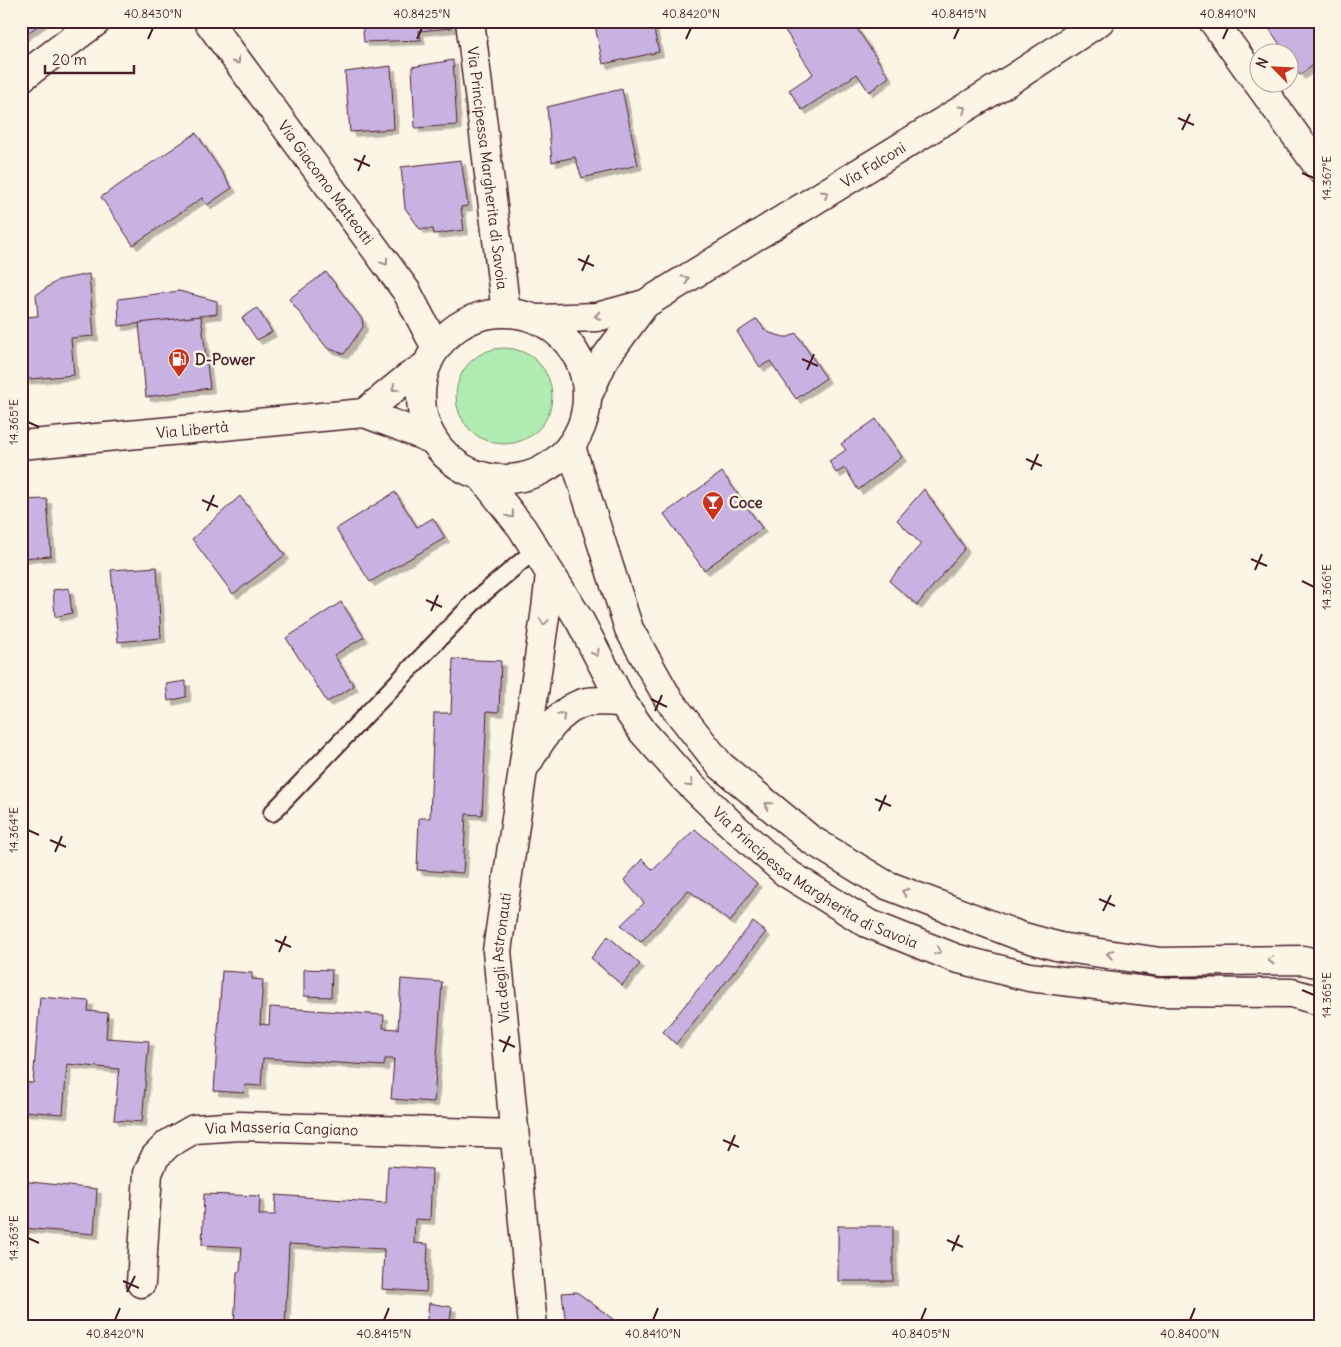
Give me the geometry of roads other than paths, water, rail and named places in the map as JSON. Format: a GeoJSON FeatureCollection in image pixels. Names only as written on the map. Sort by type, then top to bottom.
{"type":"FeatureCollection","features":[{"type":"Feature","properties":{"kind":"street"},"geometry":{"type":"LineString","coordinates":[[21,78],[97,21]]}},
{"type":"Feature","properties":{"kind":"street","name":"Via Giacomo Matteotti"},"geometry":{"type":"LineString","coordinates":[[208,21],[407,292],[432,357]]}},
{"type":"Feature","properties":{"kind":"street","name":"Via Principessa Margherita di Savoia"},"geometry":{"type":"LineString","coordinates":[[470,21],[506,312]]}},
{"type":"Feature","properties":{"kind":"street","name":"Via Falconi"},"geometry":{"type":"LineString","coordinates":[[539,320],[597,317],[645,304],[1017,76],[1100,21]]}},
{"type":"Feature","properties":{"kind":"street"},"geometry":{"type":"LineString","coordinates":[[1212,21],[1320,169]]}},
{"type":"Feature","properties":{"kind":"street","name":"Via Falconi"},"geometry":{"type":"LineString","coordinates":[[588,395],[605,358],[645,304]]}},
{"type":"Feature","properties":{"kind":"street"},"geometry":{"type":"LineString","coordinates":[[364,413],[432,357],[456,328],[477,317],[506,312],[523,314],[557,330],[574,350],[585,375],[588,395],[583,423],[571,447],[552,464],[528,477],[500,480],[481,476],[462,468],[444,454],[433,440],[424,420],[421,388],[432,357]]}},
{"type":"Feature","properties":{"kind":"street","name":"Via Libertà"},"geometry":{"type":"LineString","coordinates":[[21,445],[364,413],[433,440]]}},
{"type":"Feature","properties":{"kind":"street","name":"Via Principessa Margherita di Savoia"},"geometry":{"type":"LineString","coordinates":[[571,447],[629,629],[669,700],[720,765],[810,840],[884,884],[1020,936],[1060,947],[1160,962],[1303,960],[1320,964]]}},
{"type":"Feature","properties":{"kind":"street","name":"Via Principessa Margherita di Savoia"},"geometry":{"type":"LineString","coordinates":[[481,476],[522,528],[580,622],[622,702],[643,732],[684,778],[731,824],[785,872],[867,923],[955,958],[1029,977],[1155,992],[1292,994],[1320,1001]]}},
{"type":"Feature","properties":{"kind":"street","name":"Via degli Astronauti"},"geometry":{"type":"LineString","coordinates":[[534,1326],[497,951],[550,574]]}},
{"type":"Feature","properties":{"kind":"street","name":"Via degli Astronauti"},"geometry":{"type":"LineString","coordinates":[[523,769],[543,736],[567,711],[587,702],[622,702]]}},
{"type":"Feature","properties":{"kind":"street","name":"Via Masseria Cangiano"},"geometry":{"type":"LineString","coordinates":[[141,1283],[148,1173],[155,1157],[168,1144],[194,1129],[240,1126],[514,1134]]}},
{"type":"Feature","properties":{"kind":"lane"},"geometry":{"type":"LineString","coordinates":[[272,813],[478,598],[535,550]]}},
{"type":"Feature","properties":{"kind":"place","name":"D-Power"},"geometry":{"type":"Point","coordinates":[179,378]}},
{"type":"Feature","properties":{"kind":"place","name":"Coce"},"geometry":{"type":"Point","coordinates":[713,521]}}]}
